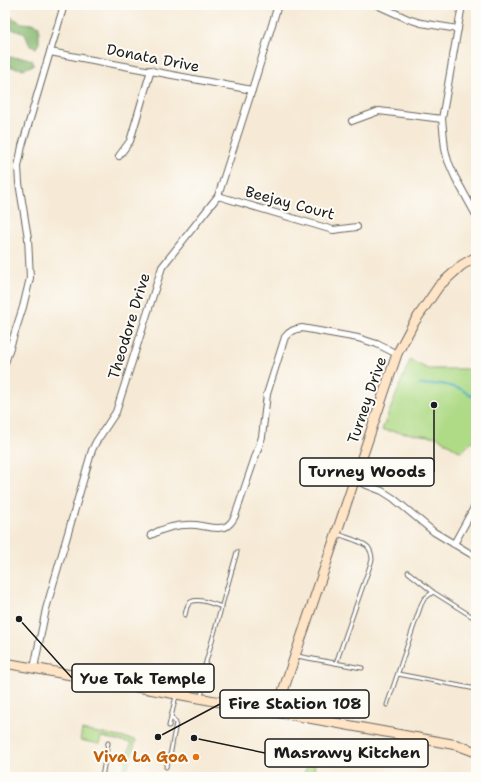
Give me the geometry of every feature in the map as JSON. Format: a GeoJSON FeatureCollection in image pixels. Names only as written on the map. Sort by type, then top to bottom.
{"type":"FeatureCollection","features":[{"type":"Feature","properties":{"kind":"street"},"geometry":{"type":"LineString","coordinates":[[5,363],[23,307],[30,278],[28,238],[18,167],[22,146],[64,5]]}},
{"type":"Feature","properties":{"kind":"street","name":"Theodore Drive"},"geometry":{"type":"LineString","coordinates":[[34,668],[46,609],[92,450],[116,412],[159,273],[162,267],[218,196],[278,5]]}},
{"type":"Feature","properties":{"kind":"street"},"geometry":{"type":"LineString","coordinates":[[376,5],[421,23],[458,29]]}},
{"type":"Feature","properties":{"kind":"street"},"geometry":{"type":"LineString","coordinates":[[462,5],[442,119],[445,149],[448,161],[476,215]]}},
{"type":"Feature","properties":{"kind":"street","name":"Donata Drive"},"geometry":{"type":"LineString","coordinates":[[50,52],[252,90]]}},
{"type":"Feature","properties":{"kind":"street"},"geometry":{"type":"LineString","coordinates":[[119,156],[130,141],[151,70]]}},
{"type":"Feature","properties":{"kind":"street"},"geometry":{"type":"LineString","coordinates":[[352,121],[379,110],[442,119]]}},
{"type":"Feature","properties":{"kind":"street","name":"Beejay Court"},"geometry":{"type":"LineString","coordinates":[[218,196],[333,230],[357,227]]}},
{"type":"Feature","properties":{"kind":"street","name":"Turney Drive"},"geometry":{"type":"LineString","coordinates":[[276,712],[397,354],[413,324],[439,286],[462,265],[476,257]]}},
{"type":"Feature","properties":{"kind":"street"},"geometry":{"type":"LineString","coordinates":[[151,535],[173,526],[195,525],[219,528],[226,526],[231,522],[235,516],[262,437],[267,394],[285,336],[289,332],[302,328],[358,338],[377,344],[397,354]]}},
{"type":"Feature","properties":{"kind":"street"},"geometry":{"type":"LineString","coordinates":[[354,480],[382,491],[393,498],[434,532],[476,557]]}},
{"type":"Feature","properties":{"kind":"street"},"geometry":{"type":"LineString","coordinates":[[454,544],[476,504]]}},
{"type":"Feature","properties":{"kind":"street"},"geometry":{"type":"LineString","coordinates":[[5,663],[457,745],[476,752]]}},
{"type":"Feature","properties":{"kind":"street"},"geometry":{"type":"LineString","coordinates":[[457,745],[476,744]]}},
{"type":"Feature","properties":{"kind":"lane"},"geometry":{"type":"LineString","coordinates":[[336,534],[365,544],[372,554],[372,560],[336,663]]}},
{"type":"Feature","properties":{"kind":"lane"},"geometry":{"type":"LineString","coordinates":[[169,726],[180,695],[196,684],[204,669],[237,552]]}},
{"type":"Feature","properties":{"kind":"lane"},"geometry":{"type":"LineString","coordinates":[[408,572],[433,592],[476,619]]}},
{"type":"Feature","properties":{"kind":"lane"},"geometry":{"type":"LineString","coordinates":[[387,705],[421,605],[424,599],[433,592]]}},
{"type":"Feature","properties":{"kind":"lane"},"geometry":{"type":"LineString","coordinates":[[185,615],[188,604],[195,600],[200,600],[222,607]]}},
{"type":"Feature","properties":{"kind":"lane"},"geometry":{"type":"LineString","coordinates":[[295,656],[362,668]]}},
{"type":"Feature","properties":{"kind":"lane"},"geometry":{"type":"LineString","coordinates":[[201,698],[205,675],[204,669]]}},
{"type":"Feature","properties":{"kind":"lane"},"geometry":{"type":"LineString","coordinates":[[398,674],[476,689]]}},
{"type":"Feature","properties":{"kind":"lane"},"geometry":{"type":"LineString","coordinates":[[166,767],[170,756],[176,723],[171,717]]}},
{"type":"Feature","properties":{"kind":"lane"},"geometry":{"type":"LineString","coordinates":[[102,777],[108,743]]}},
{"type":"Feature","properties":{"kind":"green space"},"geometry":{"type":"Polygon","coordinates":[[[5,15],[22,23],[39,26],[39,43],[36,48],[30,46],[25,34],[9,28],[5,29],[5,15]]]}},
{"type":"Feature","properties":{"kind":"green space"},"geometry":{"type":"Polygon","coordinates":[[[5,57],[26,58],[32,60],[34,65],[23,69],[5,66],[5,57]]]}},
{"type":"Feature","properties":{"kind":"green space"},"geometry":{"type":"Polygon","coordinates":[[[410,360],[428,369],[466,369],[476,373],[476,438],[461,452],[437,437],[382,430],[410,360]]]}},
{"type":"Feature","properties":{"kind":"green space"},"geometry":{"type":"Polygon","coordinates":[[[82,730],[136,740],[125,777],[121,777],[131,743],[101,737],[99,744],[80,740],[82,730]]]}},
{"type":"Feature","properties":{"kind":"green space"},"geometry":{"type":"Polygon","coordinates":[[[314,762],[314,770],[348,777],[304,777],[306,768],[314,762]]]}},
{"type":"Feature","properties":{"kind":"waterway"},"geometry":{"type":"LineString","coordinates":[[419,385],[442,384],[461,389],[476,399]]}},
{"type":"Feature","properties":{"kind":"place","name":"Turney Woods"},"geometry":{"type":"Point","coordinates":[434,405]}},
{"type":"Feature","properties":{"kind":"place","name":"Yue Tak Temple"},"geometry":{"type":"Point","coordinates":[19,619]}},
{"type":"Feature","properties":{"kind":"place","name":"Fire Station 108"},"geometry":{"type":"Point","coordinates":[158,737]}},
{"type":"Feature","properties":{"kind":"place","name":"Masrawy Kitchen"},"geometry":{"type":"Point","coordinates":[194,738]}},
{"type":"Feature","properties":{"kind":"place","name":"Viva La Goa"},"geometry":{"type":"Point","coordinates":[196,757]}}]}
